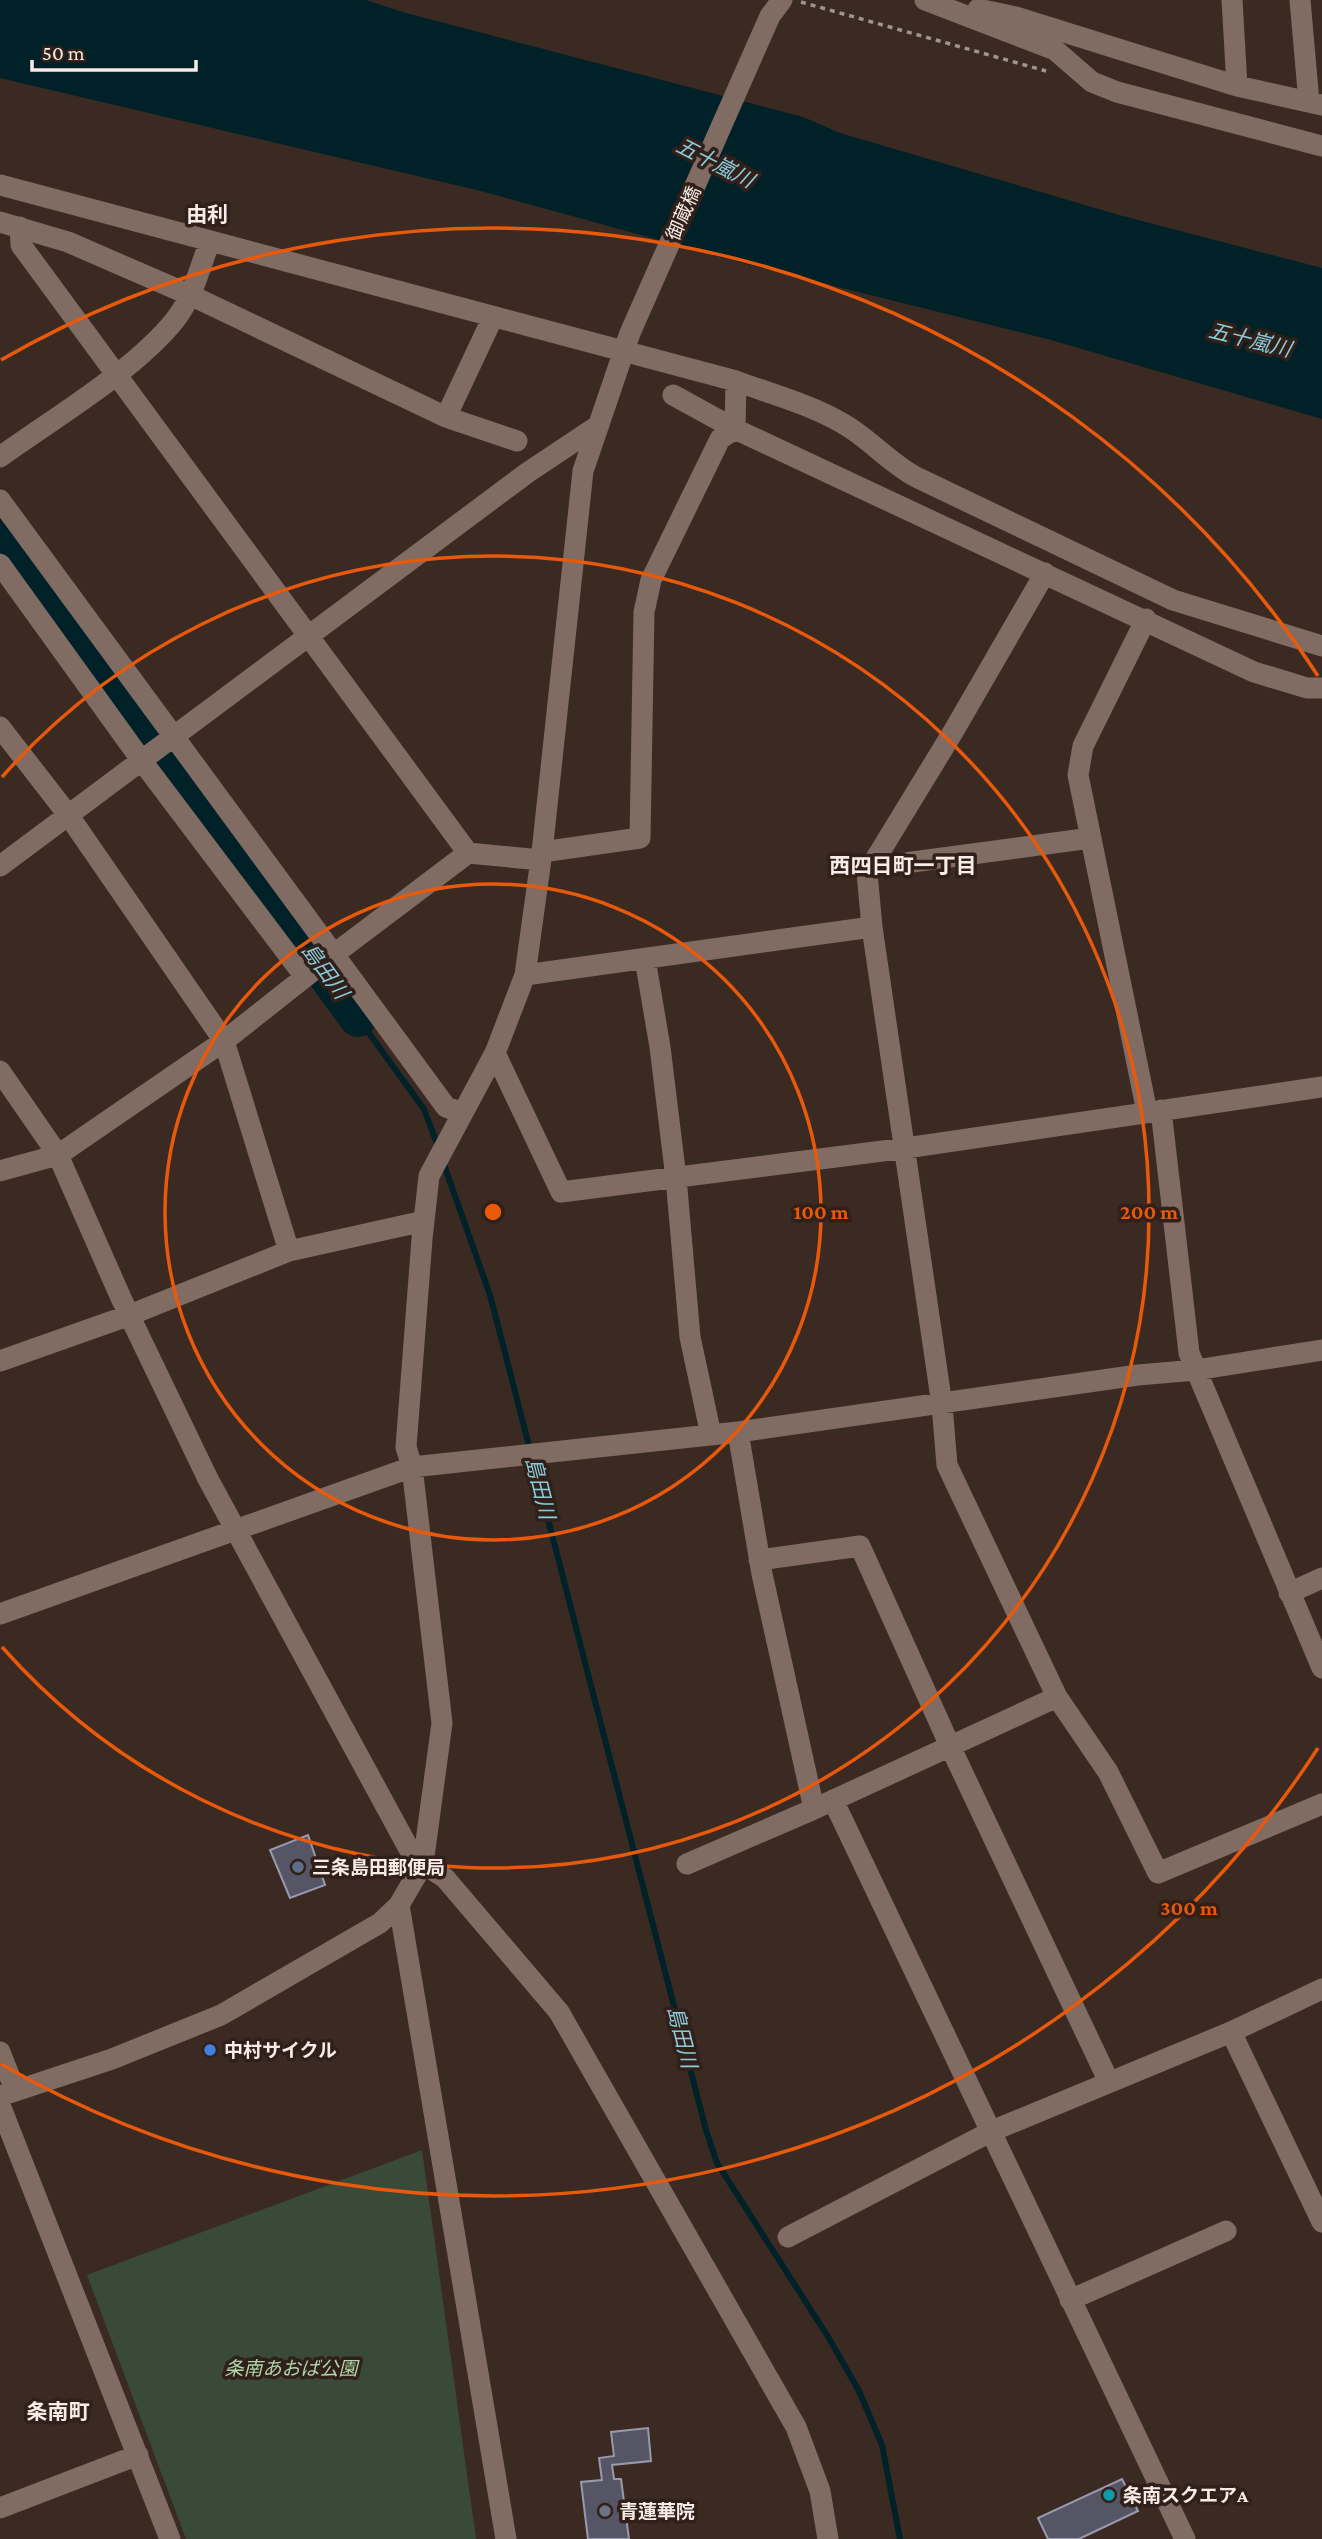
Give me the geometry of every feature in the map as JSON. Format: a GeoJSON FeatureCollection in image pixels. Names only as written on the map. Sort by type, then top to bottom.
{"type":"FeatureCollection","features":[{"type":"Feature","properties":{"kind":"street"},"geometry":{"type":"LineString","coordinates":[[925,0],[1055,50],[1092,82],[1117,92],[1322,146]]}},
{"type":"Feature","properties":{"kind":"street"},"geometry":{"type":"LineString","coordinates":[[939,0],[1016,17],[1237,86],[1316,103],[1304,44],[1300,0]]}},
{"type":"Feature","properties":{"kind":"street"},"geometry":{"type":"LineString","coordinates":[[1232,0],[1237,86]]}},
{"type":"Feature","properties":{"kind":"street","name":"御蔵橋"},"geometry":{"type":"LineString","coordinates":[[423,1864],[442,1723],[412,1467],[406,1447],[429,1176],[495,1053],[525,975],[542,856],[583,471],[627,342],[776,8]]}},
{"type":"Feature","properties":{"kind":"street"},"geometry":{"type":"LineString","coordinates":[[0,185],[493,317],[627,342],[818,411],[843,423],[897,467],[1173,600],[1322,646]]}},
{"type":"Feature","properties":{"kind":"street"},"geometry":{"type":"LineString","coordinates":[[10,224],[68,242],[190,295],[446,417],[517,441]]}},
{"type":"Feature","properties":{"kind":"street"},"geometry":{"type":"LineString","coordinates":[[10,224],[21,245],[118,373],[468,853]]}},
{"type":"Feature","properties":{"kind":"street"},"geometry":{"type":"LineString","coordinates":[[0,457],[118,373],[144,351],[175,319],[190,295],[210,241]]}},
{"type":"Feature","properties":{"kind":"street"},"geometry":{"type":"LineString","coordinates":[[446,417],[493,317]]}},
{"type":"Feature","properties":{"kind":"street"},"geometry":{"type":"LineString","coordinates":[[735,429],[736,381]]}},
{"type":"Feature","properties":{"kind":"street"},"geometry":{"type":"LineString","coordinates":[[673,396],[735,429],[1254,671],[1307,688],[1322,688]]}},
{"type":"Feature","properties":{"kind":"street"},"geometry":{"type":"LineString","coordinates":[[0,866],[527,472],[599,425]]}},
{"type":"Feature","properties":{"kind":"street"},"geometry":{"type":"LineString","coordinates":[[0,1171],[58,1155],[224,1041],[468,853],[542,856],[640,838],[644,612],[651,580],[720,439],[735,429]]}},
{"type":"Feature","properties":{"kind":"street"},"geometry":{"type":"LineString","coordinates":[[0,500],[173,739],[446,1107],[463,1113]]}},
{"type":"Feature","properties":{"kind":"street"},"geometry":{"type":"LineString","coordinates":[[0,564],[146,758],[305,977]]}},
{"type":"Feature","properties":{"kind":"street"},"geometry":{"type":"LineString","coordinates":[[1045,573],[867,873],[872,927],[942,1405],[947,1465],[1057,1697],[1108,1772],[1158,1873],[1322,1804]]}},
{"type":"Feature","properties":{"kind":"street"},"geometry":{"type":"LineString","coordinates":[[1146,619],[1083,746],[1078,775],[1154,1111],[1189,1353],[1322,1668]]}},
{"type":"Feature","properties":{"kind":"street"},"geometry":{"type":"LineString","coordinates":[[0,727],[69,816],[224,1041],[289,1251]]}},
{"type":"Feature","properties":{"kind":"street"},"geometry":{"type":"LineString","coordinates":[[874,861],[890,865],[1091,838]]}},
{"type":"Feature","properties":{"kind":"street"},"geometry":{"type":"LineString","coordinates":[[525,975],[872,927]]}},
{"type":"Feature","properties":{"kind":"street"},"geometry":{"type":"LineString","coordinates":[[645,959],[660,1047],[676,1178],[690,1337],[710,1435]]}},
{"type":"Feature","properties":{"kind":"street"},"geometry":{"type":"LineString","coordinates":[[495,1053],[561,1192],[906,1148],[1322,1087]]}},
{"type":"Feature","properties":{"kind":"street"},"geometry":{"type":"LineString","coordinates":[[0,1070],[58,1155],[130,1315],[235,1530],[409,1849],[423,1864],[445,1878],[559,2012],[796,2427],[820,2491],[828,2539]]}},
{"type":"Feature","properties":{"kind":"street"},"geometry":{"type":"LineString","coordinates":[[0,1361],[130,1315],[289,1251],[425,1221]]}},
{"type":"Feature","properties":{"kind":"street"},"geometry":{"type":"LineString","coordinates":[[0,1614],[412,1467],[738,1433],[1322,1350]]}},
{"type":"Feature","properties":{"kind":"street"},"geometry":{"type":"LineString","coordinates":[[738,1433],[760,1560],[824,1805],[992,2131],[1185,2539]]}},
{"type":"Feature","properties":{"kind":"street"},"geometry":{"type":"LineString","coordinates":[[760,1560],[860,1546],[950,1746],[1109,2082]]}},
{"type":"Feature","properties":{"kind":"street"},"geometry":{"type":"LineString","coordinates":[[1289,1593],[1322,1578]]}},
{"type":"Feature","properties":{"kind":"street"},"geometry":{"type":"LineString","coordinates":[[687,1864],[824,1805],[1057,1697]]}},
{"type":"Feature","properties":{"kind":"street"},"geometry":{"type":"LineString","coordinates":[[5,2097],[112,2059],[220,2015],[380,1923],[399,1905],[423,1864]]}},
{"type":"Feature","properties":{"kind":"street"},"geometry":{"type":"LineString","coordinates":[[399,1905],[506,2539]]}},
{"type":"Feature","properties":{"kind":"street"},"geometry":{"type":"LineString","coordinates":[[788,2237],[992,2131],[1231,2032],[1322,1989]]}},
{"type":"Feature","properties":{"kind":"street"},"geometry":{"type":"LineString","coordinates":[[1231,2032],[1322,2222]]}},
{"type":"Feature","properties":{"kind":"street"},"geometry":{"type":"LineString","coordinates":[[0,2052],[5,2097],[170,2539]]}},
{"type":"Feature","properties":{"kind":"street"},"geometry":{"type":"LineString","coordinates":[[1070,2300],[1226,2231]]}},
{"type":"Feature","properties":{"kind":"street"},"geometry":{"type":"LineString","coordinates":[[0,2508],[138,2455]]}},
{"type":"Feature","properties":{"kind":"path"},"geometry":{"type":"LineString","coordinates":[[791,0],[1048,72]]}},
{"type":"Feature","properties":{"kind":"green space","name":"条南あおば公園"},"geometry":{"type":"Polygon","coordinates":[[[422,2150],[476,2539],[186,2539],[87,2275],[422,2150]]]}},
{"type":"Feature","properties":{"kind":"water","name":"五十嵐川"},"geometry":{"type":"Polygon","coordinates":[[[0,0],[366,0],[406,13],[803,117],[840,133],[1119,215],[1322,268],[1322,419],[1051,340],[754,266],[481,191],[0,78],[0,0]]]}},
{"type":"Feature","properties":{"kind":"building"},"geometry":{"type":"Polygon","coordinates":[[[308,1835],[325,1885],[290,1898],[270,1850],[308,1835]]]}},
{"type":"Feature","properties":{"kind":"building","name":"青蓮華院"},"geometry":{"type":"Polygon","coordinates":[[[648,2428],[651,2461],[612,2465],[614,2479],[621,2479],[629,2539],[588,2539],[581,2482],[602,2480],[599,2458],[614,2456],[611,2432],[648,2428]]]}},
{"type":"Feature","properties":{"kind":"building","name":"条南スクエアA"},"geometry":{"type":"Polygon","coordinates":[[[1122,2479],[1138,2511],[1079,2539],[1048,2539],[1038,2518],[1122,2479]]]}},
{"type":"Feature","properties":{"kind":"waterway","name":"島田川"},"geometry":{"type":"LineString","coordinates":[[0,523],[358,1018]]}},
{"type":"Feature","properties":{"kind":"waterway","name":"島田川"},"geometry":{"type":"LineString","coordinates":[[358,1018],[424,1109],[439,1149]]}},
{"type":"Feature","properties":{"kind":"waterway","name":"島田川"},"geometry":{"type":"LineString","coordinates":[[443,1162],[490,1295],[706,2130],[717,2163],[830,2340],[859,2391],[882,2445],[900,2539]]}},
{"type":"Feature","properties":{"kind":"place","name":"三条島田郵便局"},"geometry":{"type":"Point","coordinates":[298,1867]}},
{"type":"Feature","properties":{"kind":"place","name":"中村サイクル"},"geometry":{"type":"Point","coordinates":[210,2050]}},
{"type":"Feature","properties":{"kind":"place","name":"条南スクエアA"},"geometry":{"type":"Point","coordinates":[1109,2495]}},
{"type":"Feature","properties":{"kind":"place","name":"青蓮華院"},"geometry":{"type":"Point","coordinates":[605,2511]}},
{"type":"Feature","properties":{"kind":"district","name":"由利"},"geometry":{"type":"Point","coordinates":[207,215]}},
{"type":"Feature","properties":{"kind":"district","name":"西四日町一丁目"},"geometry":{"type":"Point","coordinates":[903,866]}},
{"type":"Feature","properties":{"kind":"district","name":"条南町"},"geometry":{"type":"Point","coordinates":[58,2412]}}]}
